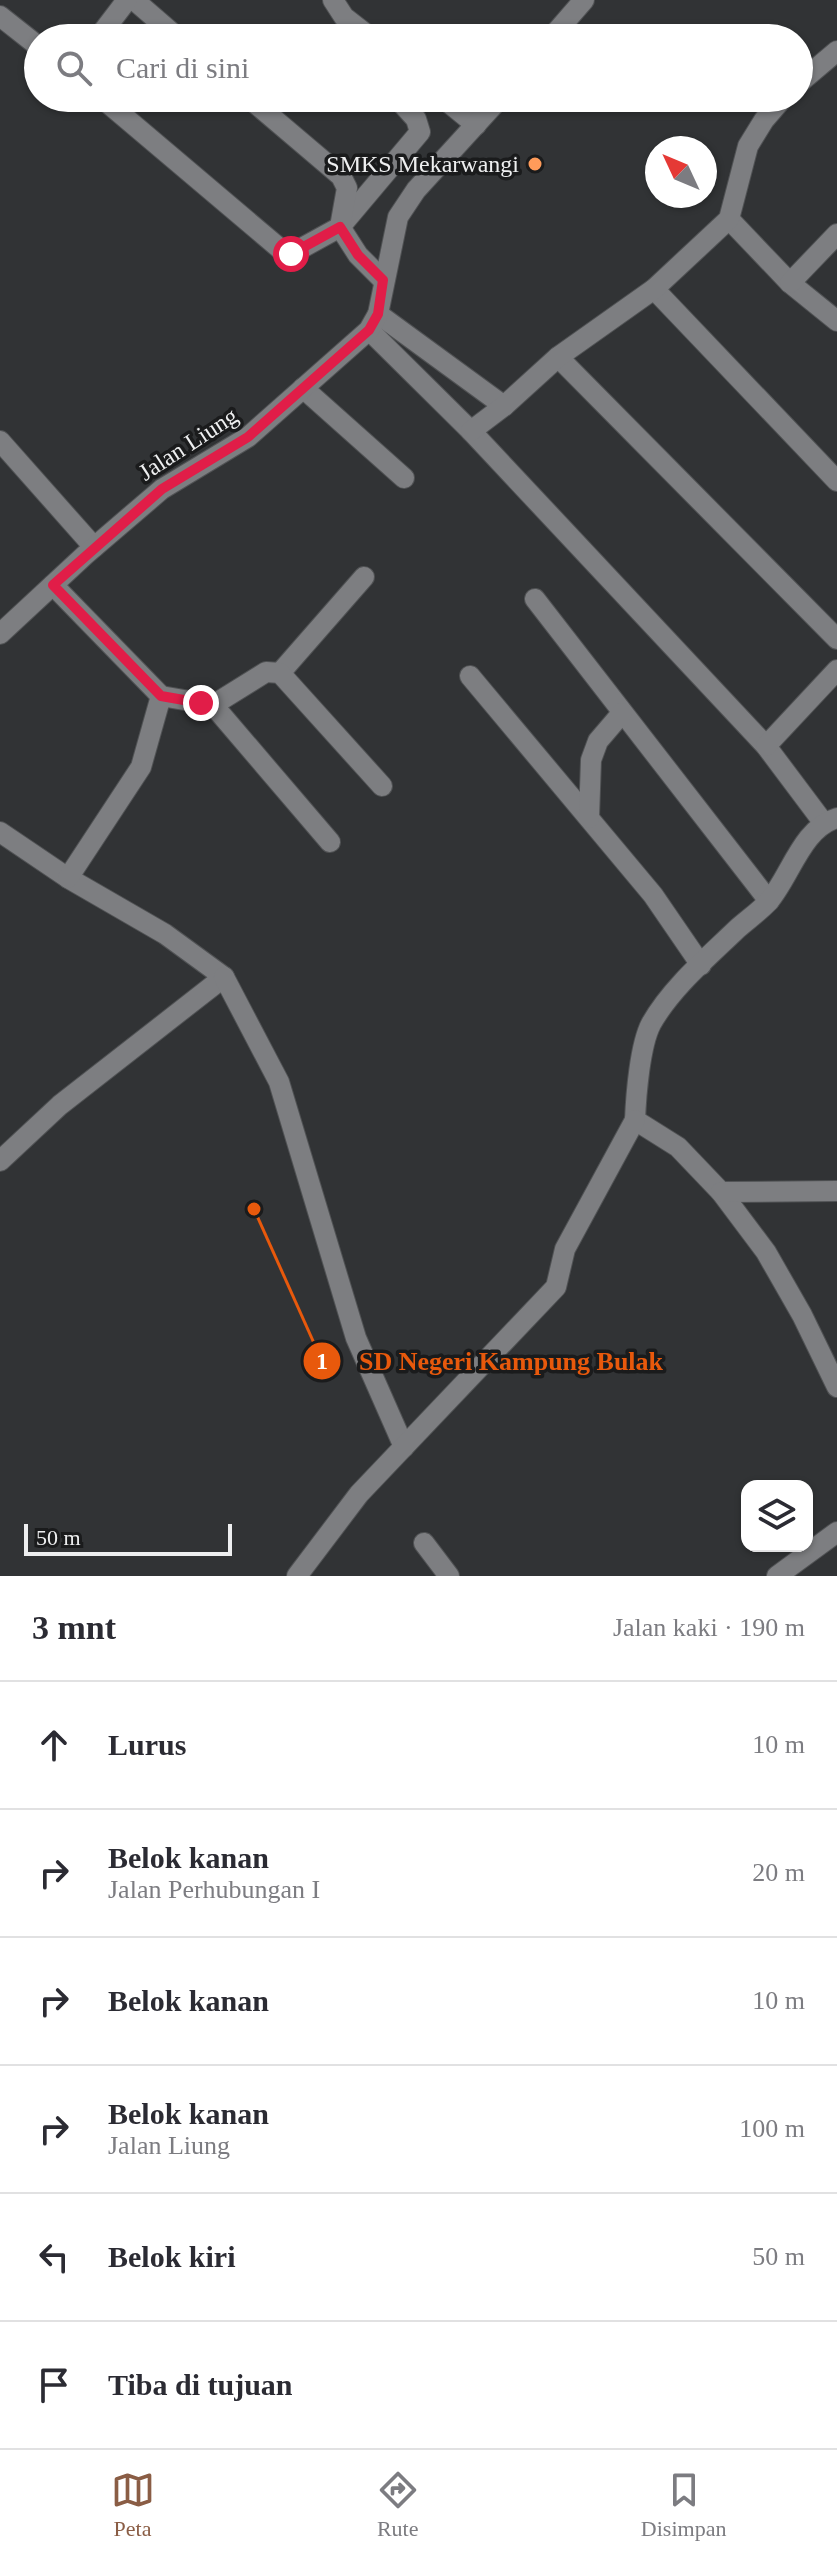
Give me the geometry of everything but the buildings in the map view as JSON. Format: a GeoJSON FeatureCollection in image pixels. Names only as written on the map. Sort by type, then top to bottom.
{"type":"FeatureCollection","features":[{"type":"Feature","properties":{"kind":"street"},"geometry":{"type":"LineString","coordinates":[[109,24],[127,0]]}},
{"type":"Feature","properties":{"kind":"street"},"geometry":{"type":"LineString","coordinates":[[134,0],[162,24]]}},
{"type":"Feature","properties":{"kind":"street"},"geometry":{"type":"LineString","coordinates":[[333,0],[344,17],[353,24]]}},
{"type":"Feature","properties":{"kind":"street"},"geometry":{"type":"LineString","coordinates":[[561,24],[577,2]]}},
{"type":"Feature","properties":{"kind":"street"},"geometry":{"type":"LineString","coordinates":[[0,16],[24,35]]}},
{"type":"Feature","properties":{"kind":"street"},"geometry":{"type":"LineString","coordinates":[[813,71],[837,51]]}},
{"type":"Feature","properties":{"kind":"street"},"geometry":{"type":"LineString","coordinates":[[119,112],[285,253],[294,253],[340,227],[420,132],[416,119],[410,112]]}},
{"type":"Feature","properties":{"kind":"street"},"geometry":{"type":"LineString","coordinates":[[266,112],[341,176],[347,188],[340,227],[358,255],[383,280]]}},
{"type":"Feature","properties":{"kind":"street"},"geometry":{"type":"LineString","coordinates":[[460,112],[476,125]]}},
{"type":"Feature","properties":{"kind":"street"},"geometry":{"type":"LineString","coordinates":[[373,322],[391,260],[398,217],[416,190],[488,112]]}},
{"type":"Feature","properties":{"kind":"street"},"geometry":{"type":"LineString","coordinates":[[471,431],[558,357],[654,289],[729,219],[748,146],[771,112]]}},
{"type":"Feature","properties":{"kind":"street"},"geometry":{"type":"LineString","coordinates":[[729,219],[790,283],[837,321]]}},
{"type":"Feature","properties":{"kind":"street"},"geometry":{"type":"LineString","coordinates":[[790,283],[837,234]]}},
{"type":"Feature","properties":{"kind":"street"},"geometry":{"type":"LineString","coordinates":[[654,289],[837,481]]}},
{"type":"Feature","properties":{"kind":"street"},"geometry":{"type":"LineString","coordinates":[[373,322],[504,406]]}},
{"type":"Feature","properties":{"kind":"street"},"geometry":{"type":"LineString","coordinates":[[297,1576],[359,1494],[556,1287],[565,1249],[635,1120],[636,1084],[650,1026],[677,990],[769,901],[799,852],[830,820],[766,746],[373,322]]}},
{"type":"Feature","properties":{"kind":"street","name":"Jalan Liung"},"geometry":{"type":"LineString","coordinates":[[0,634],[162,489],[248,437],[373,322]]}},
{"type":"Feature","properties":{"kind":"street"},"geometry":{"type":"LineString","coordinates":[[558,357],[837,639]]}},
{"type":"Feature","properties":{"kind":"street"},"geometry":{"type":"LineString","coordinates":[[303,388],[404,478]]}},
{"type":"Feature","properties":{"kind":"street"},"geometry":{"type":"LineString","coordinates":[[4,446],[94,547]]}},
{"type":"Feature","properties":{"kind":"street"},"geometry":{"type":"LineString","coordinates":[[280,673],[364,577]]}},
{"type":"Feature","properties":{"kind":"street"},"geometry":{"type":"LineString","coordinates":[[53,585],[161,696],[213,705],[330,842]]}},
{"type":"Feature","properties":{"kind":"street"},"geometry":{"type":"LineString","coordinates":[[535,599],[769,901]]}},
{"type":"Feature","properties":{"kind":"street"},"geometry":{"type":"LineString","coordinates":[[766,746],[837,670]]}},
{"type":"Feature","properties":{"kind":"street"},"geometry":{"type":"LineString","coordinates":[[213,705],[266,672],[280,673],[382,786]]}},
{"type":"Feature","properties":{"kind":"street"},"geometry":{"type":"LineString","coordinates":[[470,676],[653,895],[701,965]]}},
{"type":"Feature","properties":{"kind":"street"},"geometry":{"type":"LineString","coordinates":[[68,878],[141,767],[161,696]]}},
{"type":"Feature","properties":{"kind":"street"},"geometry":{"type":"LineString","coordinates":[[589,818],[591,760],[598,741],[622,713]]}},
{"type":"Feature","properties":{"kind":"street"},"geometry":{"type":"LineString","coordinates":[[0,832],[68,878],[165,934],[224,977],[279,1082],[356,1338],[404,1447]]}},
{"type":"Feature","properties":{"kind":"street"},"geometry":{"type":"LineString","coordinates":[[0,1161],[60,1105],[224,977]]}},
{"type":"Feature","properties":{"kind":"street"},"geometry":{"type":"LineString","coordinates":[[635,1120],[678,1147],[721,1192],[766,1252],[802,1315],[837,1387]]}},
{"type":"Feature","properties":{"kind":"street"},"geometry":{"type":"LineString","coordinates":[[721,1192],[837,1191]]}},
{"type":"Feature","properties":{"kind":"street"},"geometry":{"type":"LineString","coordinates":[[777,1576],[837,1532]]}},
{"type":"Feature","properties":{"kind":"street"},"geometry":{"type":"LineString","coordinates":[[424,1543],[449,1576]]}},
{"type":"Feature","properties":{"kind":"place","name":"SMKS Mekarwangi"},"geometry":{"type":"Point","coordinates":[535,164]}},
{"type":"Feature","properties":{"kind":"place","name":"SD Negeri Kampung Bulak"},"geometry":{"type":"Point","coordinates":[254,1209]}},
{"type":"Feature","properties":{"kind":"route"},"geometry":{"type":"LineString","coordinates":[[201,703],[161,696],[53,585],[162,489],[248,437],[369,330],[378,314],[383,280],[358,255],[340,227],[291,254]]}}]}
